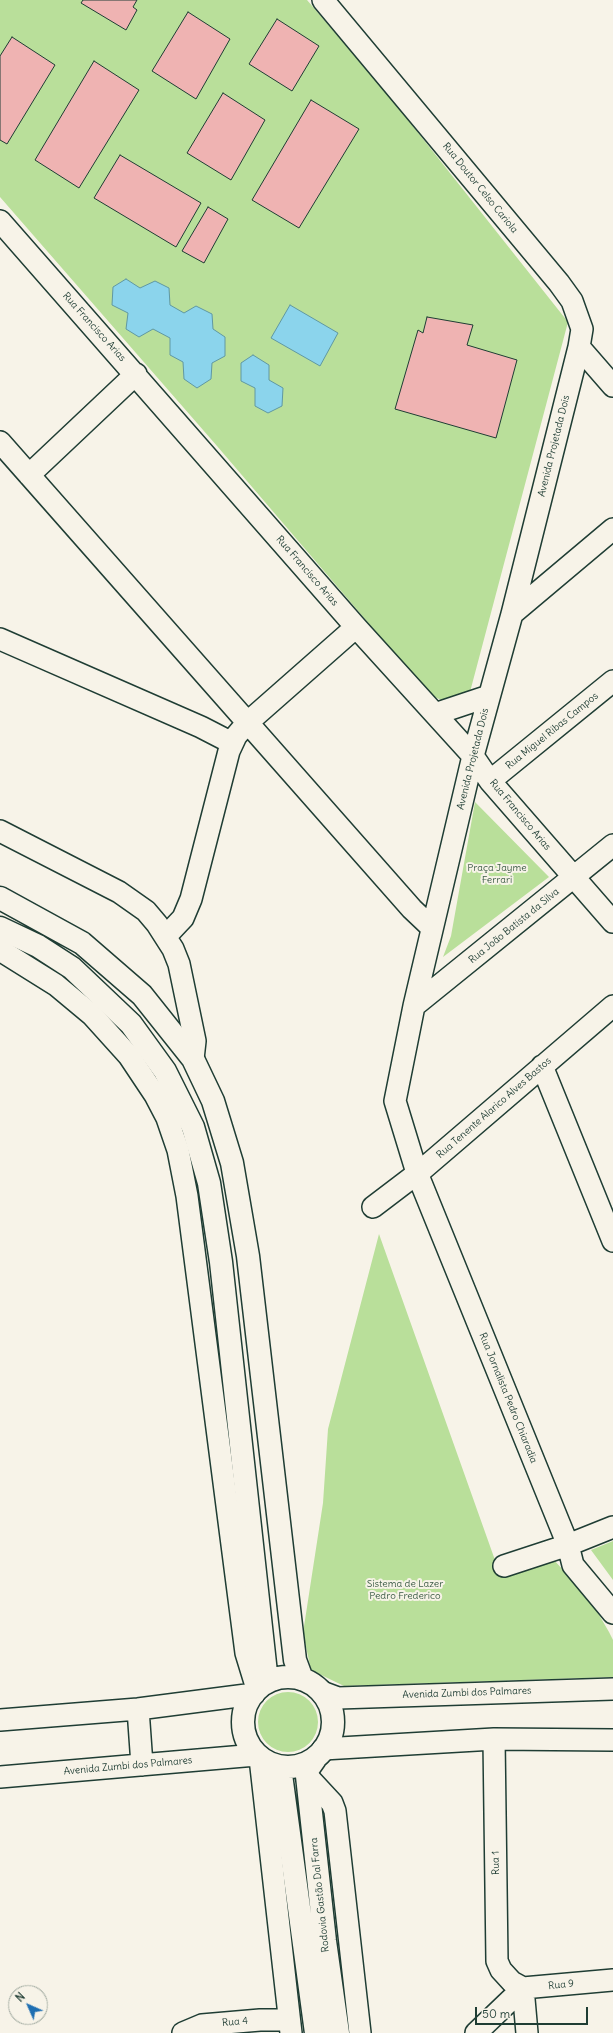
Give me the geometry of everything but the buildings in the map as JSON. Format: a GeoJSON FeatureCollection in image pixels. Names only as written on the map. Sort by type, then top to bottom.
{"type":"FeatureCollection","features":[{"type":"Feature","properties":{"kind":"main road"},"geometry":{"type":"LineString","coordinates":[[0,898],[82,943],[142,995],[193,1059],[213,1101],[232,1164],[248,1256],[295,1660],[302,1679]]}},
{"type":"Feature","properties":{"kind":"main road"},"geometry":{"type":"LineString","coordinates":[[0,928],[38,946],[72,968],[131,1024],[165,1071],[193,1127],[209,1183],[221,1262],[259,1688]]}},
{"type":"Feature","properties":{"kind":"main road"},"geometry":{"type":"LineString","coordinates":[[290,1677],[302,1679],[322,1692],[328,1702],[332,1714],[333,1726],[330,1739],[315,1761],[304,1765],[280,1767],[258,1757],[247,1741],[243,1720],[245,1708],[259,1688],[279,1678],[290,1677]]}},
{"type":"Feature","properties":{"kind":"main road","name":"Rodovia Gastão Dal Farra"},"geometry":{"type":"LineString","coordinates":[[315,1761],[324,1941],[338,2033]]}},
{"type":"Feature","properties":{"kind":"main road"},"geometry":{"type":"LineString","coordinates":[[280,1767],[316,2033]]}},
{"type":"Feature","properties":{"kind":"street","name":"Rua Doutor Celso Cariola"},"geometry":{"type":"LineString","coordinates":[[323,0],[559,283],[572,301],[582,329],[579,346]]}},
{"type":"Feature","properties":{"kind":"street","name":"Rua Francisco Arias"},"geometry":{"type":"LineString","coordinates":[[0,221],[136,374],[356,627],[473,756],[490,781],[613,922]]}},
{"type":"Feature","properties":{"kind":"street"},"geometry":{"type":"LineString","coordinates":[[579,346],[611,379]]}},
{"type":"Feature","properties":{"kind":"street","name":"Avenida Projetada Dois"},"geometry":{"type":"LineString","coordinates":[[417,1173],[395,1101],[414,1006],[473,756],[512,614],[579,346]]}},
{"type":"Feature","properties":{"kind":"street"},"geometry":{"type":"LineString","coordinates":[[29,475],[136,374]]}},
{"type":"Feature","properties":{"kind":"street"},"geometry":{"type":"LineString","coordinates":[[0,442],[412,910],[432,928]]}},
{"type":"Feature","properties":{"kind":"street"},"geometry":{"type":"LineString","coordinates":[[512,614],[613,529]]}},
{"type":"Feature","properties":{"kind":"street"},"geometry":{"type":"LineString","coordinates":[[166,936],[183,918],[191,898],[232,743],[247,722],[356,627]]}},
{"type":"Feature","properties":{"kind":"street"},"geometry":{"type":"LineString","coordinates":[[0,639],[202,727],[232,743]]}},
{"type":"Feature","properties":{"kind":"street","name":"Rua Miguel Ribas Campos"},"geometry":{"type":"LineString","coordinates":[[490,781],[613,681]]}},
{"type":"Feature","properties":{"kind":"street"},"geometry":{"type":"LineString","coordinates":[[435,714],[489,696]]}},
{"type":"Feature","properties":{"kind":"street"},"geometry":{"type":"LineString","coordinates":[[0,831],[119,892],[146,911],[166,936],[179,964],[195,1041],[193,1059]]}},
{"type":"Feature","properties":{"kind":"street","name":"Rua João Batista da Silva"},"geometry":{"type":"LineString","coordinates":[[414,1006],[613,845]]}},
{"type":"Feature","properties":{"kind":"street"},"geometry":{"type":"LineString","coordinates":[[0,950],[56,985],[92,1015],[129,1056],[155,1095],[167,1118],[178,1150],[187,1196],[246,1653],[259,1688],[138,1709],[0,1720]]}},
{"type":"Feature","properties":{"kind":"street","name":"Rua Tenente Alarico Alves Bastos"},"geometry":{"type":"LineString","coordinates":[[373,1207],[417,1173],[613,1006]]}},
{"type":"Feature","properties":{"kind":"street"},"geometry":{"type":"LineString","coordinates":[[542,1066],[613,1241]]}},
{"type":"Feature","properties":{"kind":"street","name":"Rua Jornalista Pedro Chiaradia"},"geometry":{"type":"LineString","coordinates":[[417,1173],[568,1545],[572,1565],[613,1613]]}},
{"type":"Feature","properties":{"kind":"street"},"geometry":{"type":"LineString","coordinates":[[504,1566],[568,1545],[613,1527]]}},
{"type":"Feature","properties":{"kind":"street","name":"Avenida Zumbi dos Palmares"},"geometry":{"type":"LineString","coordinates":[[322,1692],[338,1698],[613,1689]]}},
{"type":"Feature","properties":{"kind":"street"},"geometry":{"type":"LineString","coordinates":[[138,1709],[142,1764]]}},
{"type":"Feature","properties":{"kind":"street"},"geometry":{"type":"LineString","coordinates":[[360,2033],[335,1811],[315,1761],[494,1739],[613,1740]]}},
{"type":"Feature","properties":{"kind":"street","name":"Rua 1"},"geometry":{"type":"LineString","coordinates":[[494,1739],[497,1961],[501,1970],[517,1985]]}},
{"type":"Feature","properties":{"kind":"street"},"geometry":{"type":"LineString","coordinates":[[258,1757],[290,2026]]}},
{"type":"Feature","properties":{"kind":"street","name":"Avenida Zumbi dos Palmares"},"geometry":{"type":"LineString","coordinates":[[0,1777],[142,1764],[258,1757]]}},
{"type":"Feature","properties":{"kind":"street","name":"Rua 9"},"geometry":{"type":"LineString","coordinates":[[517,1985],[613,1980]]}},
{"type":"Feature","properties":{"kind":"street"},"geometry":{"type":"LineString","coordinates":[[476,2033],[517,1985]]}},
{"type":"Feature","properties":{"kind":"street"},"geometry":{"type":"LineString","coordinates":[[517,1985],[527,2033]]}},
{"type":"Feature","properties":{"kind":"street","name":"Rua 4"},"geometry":{"type":"LineString","coordinates":[[183,2033],[202,2025],[290,2026]]}},
{"type":"Feature","properties":{"kind":"green space"},"geometry":{"type":"Polygon","coordinates":[[[0,0],[307,0],[385,91],[568,322],[470,692],[448,703],[430,695],[217,446],[0,197],[0,0]]]}},
{"type":"Feature","properties":{"kind":"green space","name":"Praça Jayme Ferrari"},"geometry":{"type":"Polygon","coordinates":[[[475,802],[549,877],[443,957],[451,936],[475,802]]]}},
{"type":"Feature","properties":{"kind":"green space","name":"Sistema de Lazer Pedro Frederico"},"geometry":{"type":"Polygon","coordinates":[[[379,1234],[501,1577],[554,1560],[591,1601],[609,1632],[613,1640],[613,1677],[344,1686],[311,1670],[303,1633],[323,1503],[328,1429],[379,1234]]]}},
{"type":"Feature","properties":{"kind":"green space"},"geometry":{"type":"Polygon","coordinates":[[[613,1541],[613,1580],[591,1550],[613,1541]]]}},
{"type":"Feature","properties":{"kind":"green space"},"geometry":{"type":"Polygon","coordinates":[[[282,1692],[294,1692],[305,1697],[313,1705],[318,1716],[316,1734],[305,1747],[294,1752],[282,1752],[271,1747],[263,1739],[258,1728],[258,1716],[263,1705],[271,1697],[282,1692]]]}},
{"type":"Feature","properties":{"kind":"water"},"geometry":{"type":"Polygon","coordinates":[[[126,279],[140,288],[155,281],[169,288],[170,305],[184,313],[196,306],[212,314],[213,329],[225,337],[225,356],[212,363],[211,379],[197,388],[184,379],[183,362],[170,355],[170,338],[153,329],[139,337],[126,329],[128,313],[112,305],[113,287],[126,279]]]}},
{"type":"Feature","properties":{"kind":"water"},"geometry":{"type":"Polygon","coordinates":[[[290,305],[338,333],[320,366],[271,338],[290,305]]]}},
{"type":"Feature","properties":{"kind":"water"},"geometry":{"type":"Polygon","coordinates":[[[253,355],[269,365],[269,380],[283,388],[282,406],[268,413],[255,406],[255,388],[241,381],[241,363],[253,355]]]}}]}
